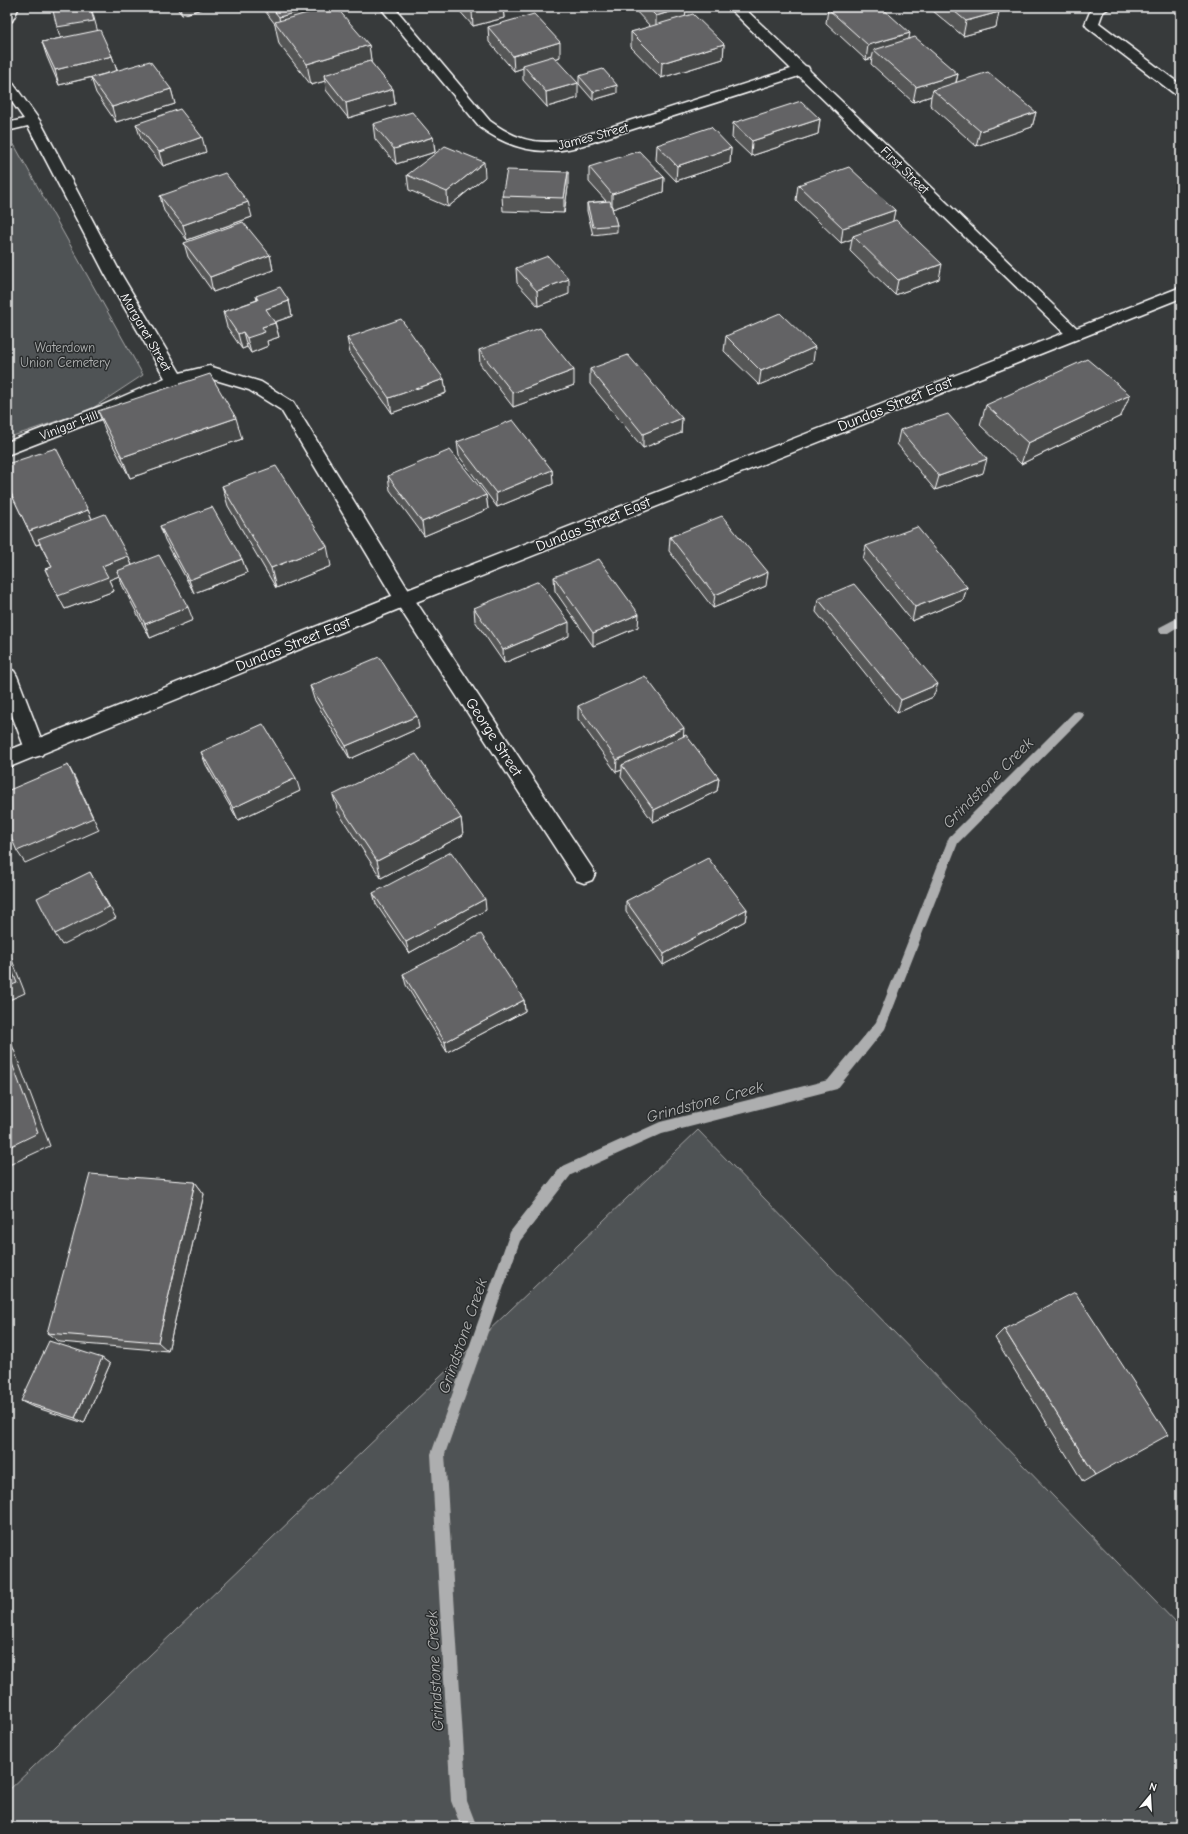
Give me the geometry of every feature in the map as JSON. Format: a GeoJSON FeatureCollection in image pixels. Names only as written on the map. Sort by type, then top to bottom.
{"type":"FeatureCollection","features":[{"type":"Feature","properties":{"kind":"street"},"geometry":{"type":"LineString","coordinates":[[7,18],[12,7]]}},
{"type":"Feature","properties":{"kind":"street","name":"James Street"},"geometry":{"type":"LineString","coordinates":[[387,7],[485,124],[499,135],[517,143],[533,147],[554,147],[572,144],[802,70]]}},
{"type":"Feature","properties":{"kind":"street","name":"First Street"},"geometry":{"type":"LineString","coordinates":[[735,7],[1074,333]]}},
{"type":"Feature","properties":{"kind":"street"},"geometry":{"type":"LineString","coordinates":[[1104,7],[1097,10],[1092,24],[1181,92]]}},
{"type":"Feature","properties":{"kind":"street","name":"Margaret Street"},"geometry":{"type":"LineString","coordinates":[[7,86],[33,121],[113,274],[174,380],[209,372],[256,386],[287,406],[404,600]]}},
{"type":"Feature","properties":{"kind":"street"},"geometry":{"type":"LineString","coordinates":[[7,127],[33,121]]}},
{"type":"Feature","properties":{"kind":"street","name":"Dundas Street East"},"geometry":{"type":"LineString","coordinates":[[7,760],[404,600],[1074,333],[1181,292]]}},
{"type":"Feature","properties":{"kind":"street","name":"Vinigar Hill"},"geometry":{"type":"LineString","coordinates":[[7,449],[107,410],[174,380]]}},
{"type":"Feature","properties":{"kind":"street","name":"George Street"},"geometry":{"type":"LineString","coordinates":[[404,600],[584,874]]}},
{"type":"Feature","properties":{"kind":"street"},"geometry":{"type":"LineString","coordinates":[[7,676],[35,749]]}},
{"type":"Feature","properties":{"kind":"green space","name":"Waterdown Union Cemetery"},"geometry":{"type":"Polygon","coordinates":[[[7,132],[143,375],[90,410],[7,438],[7,132]]]}},
{"type":"Feature","properties":{"kind":"green space"},"geometry":{"type":"Polygon","coordinates":[[[698,1130],[1181,1628],[1181,1827],[7,1827],[7,1792],[698,1130]]]}},
{"type":"Feature","properties":{"kind":"building"},"geometry":{"type":"Polygon","coordinates":[[[52,7],[90,7],[94,21],[57,27],[52,7]]]}},
{"type":"Feature","properties":{"kind":"building"},"geometry":{"type":"Polygon","coordinates":[[[271,7],[316,7],[279,17],[271,7]]]}},
{"type":"Feature","properties":{"kind":"building"},"geometry":{"type":"Polygon","coordinates":[[[329,7],[336,7],[369,45],[307,64],[275,22],[329,7]]]}},
{"type":"Feature","properties":{"kind":"building"},"geometry":{"type":"Polygon","coordinates":[[[468,7],[489,7],[472,12],[468,7]]]}},
{"type":"Feature","properties":{"kind":"building"},"geometry":{"type":"Polygon","coordinates":[[[647,7],[686,7],[656,16],[647,7]]]}},
{"type":"Feature","properties":{"kind":"building"},"geometry":{"type":"Polygon","coordinates":[[[833,7],[881,7],[910,33],[868,45],[828,9],[833,7]]]}},
{"type":"Feature","properties":{"kind":"building"},"geometry":{"type":"Polygon","coordinates":[[[949,7],[993,7],[999,12],[966,21],[949,7]]]}},
{"type":"Feature","properties":{"kind":"building"},"geometry":{"type":"Polygon","coordinates":[[[534,14],[560,42],[513,56],[488,27],[534,14]]]}},
{"type":"Feature","properties":{"kind":"building"},"geometry":{"type":"Polygon","coordinates":[[[693,14],[724,44],[662,63],[631,32],[693,14]]]}},
{"type":"Feature","properties":{"kind":"building"},"geometry":{"type":"Polygon","coordinates":[[[100,30],[112,56],[55,70],[42,42],[100,30]]]}},
{"type":"Feature","properties":{"kind":"building"},"geometry":{"type":"Polygon","coordinates":[[[915,37],[958,74],[916,87],[874,50],[915,37]]]}},
{"type":"Feature","properties":{"kind":"building"},"geometry":{"type":"Polygon","coordinates":[[[553,56],[578,83],[546,92],[523,65],[553,56]]]}},
{"type":"Feature","properties":{"kind":"building"},"geometry":{"type":"Polygon","coordinates":[[[150,61],[171,89],[112,107],[91,78],[150,61]]]}},
{"type":"Feature","properties":{"kind":"building"},"geometry":{"type":"Polygon","coordinates":[[[370,61],[393,89],[346,103],[324,75],[370,61]]]}},
{"type":"Feature","properties":{"kind":"building"},"geometry":{"type":"Polygon","coordinates":[[[603,69],[617,85],[593,92],[579,76],[603,69]]]}},
{"type":"Feature","properties":{"kind":"building"},"geometry":{"type":"Polygon","coordinates":[[[988,72],[1036,112],[980,131],[933,90],[988,72]]]}},
{"type":"Feature","properties":{"kind":"building"},"geometry":{"type":"Polygon","coordinates":[[[801,101],[820,119],[752,141],[733,123],[801,101]]]}},
{"type":"Feature","properties":{"kind":"building"},"geometry":{"type":"Polygon","coordinates":[[[180,109],[202,137],[159,152],[136,124],[180,109]]]}},
{"type":"Feature","properties":{"kind":"building"},"geometry":{"type":"Polygon","coordinates":[[[412,112],[433,137],[394,149],[373,124],[412,112]]]}},
{"type":"Feature","properties":{"kind":"building"},"geometry":{"type":"Polygon","coordinates":[[[711,127],[731,148],[677,166],[657,145],[711,127]]]}},
{"type":"Feature","properties":{"kind":"building"},"geometry":{"type":"Polygon","coordinates":[[[445,146],[484,162],[447,192],[407,175],[445,146]]]}},
{"type":"Feature","properties":{"kind":"building"},"geometry":{"type":"Polygon","coordinates":[[[639,151],[664,177],[612,194],[589,167],[639,151]]]}},
{"type":"Feature","properties":{"kind":"building"},"geometry":{"type":"Polygon","coordinates":[[[849,167],[895,210],[843,228],[798,185],[849,167]]]}},
{"type":"Feature","properties":{"kind":"building"},"geometry":{"type":"Polygon","coordinates":[[[507,170],[568,172],[564,198],[502,196],[507,170]]]}},
{"type":"Feature","properties":{"kind":"building"},"geometry":{"type":"Polygon","coordinates":[[[225,173],[248,202],[183,225],[160,196],[225,173]]]}},
{"type":"Feature","properties":{"kind":"building"},"geometry":{"type":"Polygon","coordinates":[[[610,201],[617,225],[593,227],[587,203],[610,201]]]}},
{"type":"Feature","properties":{"kind":"building"},"geometry":{"type":"Polygon","coordinates":[[[896,220],[942,264],[898,280],[853,236],[896,220]]]}},
{"type":"Feature","properties":{"kind":"building"},"geometry":{"type":"Polygon","coordinates":[[[243,222],[270,255],[210,277],[184,243],[243,222]]]}},
{"type":"Feature","properties":{"kind":"building"},"geometry":{"type":"Polygon","coordinates":[[[548,256],[569,279],[537,291],[516,268],[548,256]]]}},
{"type":"Feature","properties":{"kind":"building"},"geometry":{"type":"Polygon","coordinates":[[[280,287],[289,301],[266,309],[275,323],[262,327],[265,332],[247,338],[243,332],[238,334],[223,312],[258,300],[256,296],[280,287]]]}},
{"type":"Feature","properties":{"kind":"building"},"geometry":{"type":"Polygon","coordinates":[[[780,313],[815,347],[761,371],[726,336],[780,313]]]}},
{"type":"Feature","properties":{"kind":"building"},"geometry":{"type":"Polygon","coordinates":[[[401,319],[444,379],[389,398],[347,338],[401,319]]]}},
{"type":"Feature","properties":{"kind":"building"},"geometry":{"type":"Polygon","coordinates":[[[540,328],[574,370],[513,393],[479,350],[540,328]]]}},
{"type":"Feature","properties":{"kind":"building"},"geometry":{"type":"Polygon","coordinates":[[[628,355],[682,418],[643,434],[590,369],[628,355]]]}},
{"type":"Feature","properties":{"kind":"building"},"geometry":{"type":"Polygon","coordinates":[[[1087,359],[1130,395],[1028,443],[986,405],[1087,359]]]}},
{"type":"Feature","properties":{"kind":"building"},"geometry":{"type":"Polygon","coordinates":[[[210,374],[236,418],[122,457],[98,411],[210,374]]]}},
{"type":"Feature","properties":{"kind":"building"},"geometry":{"type":"Polygon","coordinates":[[[948,414],[987,459],[939,476],[900,430],[948,414]]]}},
{"type":"Feature","properties":{"kind":"building"},"geometry":{"type":"Polygon","coordinates":[[[513,420],[552,470],[496,493],[457,442],[513,420]]]}},
{"type":"Feature","properties":{"kind":"building"},"geometry":{"type":"Polygon","coordinates":[[[56,448],[88,510],[29,531],[7,485],[7,464],[56,448]]]}},
{"type":"Feature","properties":{"kind":"building"},"geometry":{"type":"Polygon","coordinates":[[[450,450],[486,495],[422,522],[388,476],[450,450]]]}},
{"type":"Feature","properties":{"kind":"building"},"geometry":{"type":"Polygon","coordinates":[[[276,466],[327,546],[271,568],[222,486],[276,466]]]}},
{"type":"Feature","properties":{"kind":"building"},"geometry":{"type":"Polygon","coordinates":[[[212,507],[242,559],[189,580],[160,526],[212,507]]]}},
{"type":"Feature","properties":{"kind":"building"},"geometry":{"type":"Polygon","coordinates":[[[105,514],[128,556],[102,566],[108,577],[58,596],[45,569],[52,567],[38,539],[105,514]]]}},
{"type":"Feature","properties":{"kind":"building"},"geometry":{"type":"Polygon","coordinates":[[[722,516],[768,572],[715,595],[670,537],[722,516]]]}},
{"type":"Feature","properties":{"kind":"building"},"geometry":{"type":"Polygon","coordinates":[[[917,527],[967,587],[915,607],[866,546],[917,527]]]}},
{"type":"Feature","properties":{"kind":"building"},"geometry":{"type":"Polygon","coordinates":[[[159,555],[188,607],[145,624],[117,571],[159,555]]]}},
{"type":"Feature","properties":{"kind":"building"},"geometry":{"type":"Polygon","coordinates":[[[599,559],[639,614],[593,633],[554,577],[599,559]]]}},
{"type":"Feature","properties":{"kind":"building"},"geometry":{"type":"Polygon","coordinates":[[[539,581],[569,622],[503,650],[474,608],[539,581]]]}},
{"type":"Feature","properties":{"kind":"building"},"geometry":{"type":"Polygon","coordinates":[[[854,584],[938,684],[901,700],[818,599],[854,584]]]}},
{"type":"Feature","properties":{"kind":"building"},"geometry":{"type":"Polygon","coordinates":[[[379,657],[417,716],[346,746],[310,686],[379,657]]]}},
{"type":"Feature","properties":{"kind":"building"},"geometry":{"type":"Polygon","coordinates":[[[645,676],[684,728],[617,760],[578,706],[645,676]]]}},
{"type":"Feature","properties":{"kind":"building"},"geometry":{"type":"Polygon","coordinates":[[[263,724],[296,778],[233,808],[201,752],[263,724]]]}},
{"type":"Feature","properties":{"kind":"building"},"geometry":{"type":"Polygon","coordinates":[[[686,735],[719,778],[654,810],[622,765],[686,735]]]}},
{"type":"Feature","properties":{"kind":"building"},"geometry":{"type":"Polygon","coordinates":[[[416,754],[461,818],[377,861],[333,795],[416,754]]]}},
{"type":"Feature","properties":{"kind":"building"},"geometry":{"type":"Polygon","coordinates":[[[68,765],[93,818],[17,851],[7,828],[7,791],[68,765]]]}},
{"type":"Feature","properties":{"kind":"building"},"geometry":{"type":"Polygon","coordinates":[[[451,852],[485,899],[406,942],[373,893],[451,852]]]}},
{"type":"Feature","properties":{"kind":"building"},"geometry":{"type":"Polygon","coordinates":[[[708,858],[747,909],[664,954],[626,901],[708,858]]]}},
{"type":"Feature","properties":{"kind":"building"},"geometry":{"type":"Polygon","coordinates":[[[90,872],[109,907],[55,934],[37,898],[90,872]]]}},
{"type":"Feature","properties":{"kind":"building"},"geometry":{"type":"Polygon","coordinates":[[[481,934],[524,1000],[445,1042],[403,974],[481,934]]]}},
{"type":"Feature","properties":{"kind":"building"},"geometry":{"type":"Polygon","coordinates":[[[7,957],[17,983],[7,987],[7,957]]]}},
{"type":"Feature","properties":{"kind":"building"},"geometry":{"type":"Polygon","coordinates":[[[7,1050],[38,1133],[7,1148],[7,1050]]]}},
{"type":"Feature","properties":{"kind":"building"},"geometry":{"type":"Polygon","coordinates":[[[90,1174],[195,1182],[158,1342],[47,1333],[90,1174]]]}},
{"type":"Feature","properties":{"kind":"building"},"geometry":{"type":"Polygon","coordinates":[[[1075,1292],[1168,1435],[1095,1475],[1004,1329],[1075,1292]]]}},
{"type":"Feature","properties":{"kind":"building"},"geometry":{"type":"Polygon","coordinates":[[[49,1341],[102,1358],[75,1418],[21,1401],[49,1341]]]}},
{"type":"Feature","properties":{"kind":"waterway","name":"Grindstone Creek"},"geometry":{"type":"LineString","coordinates":[[1164,630],[1181,620]]}},
{"type":"Feature","properties":{"kind":"waterway","name":"Grindstone Creek"},"geometry":{"type":"LineString","coordinates":[[469,1827],[459,1801],[438,1454],[515,1237],[566,1171],[660,1128],[832,1085],[881,1025],[953,840],[1078,715]]}}]}
